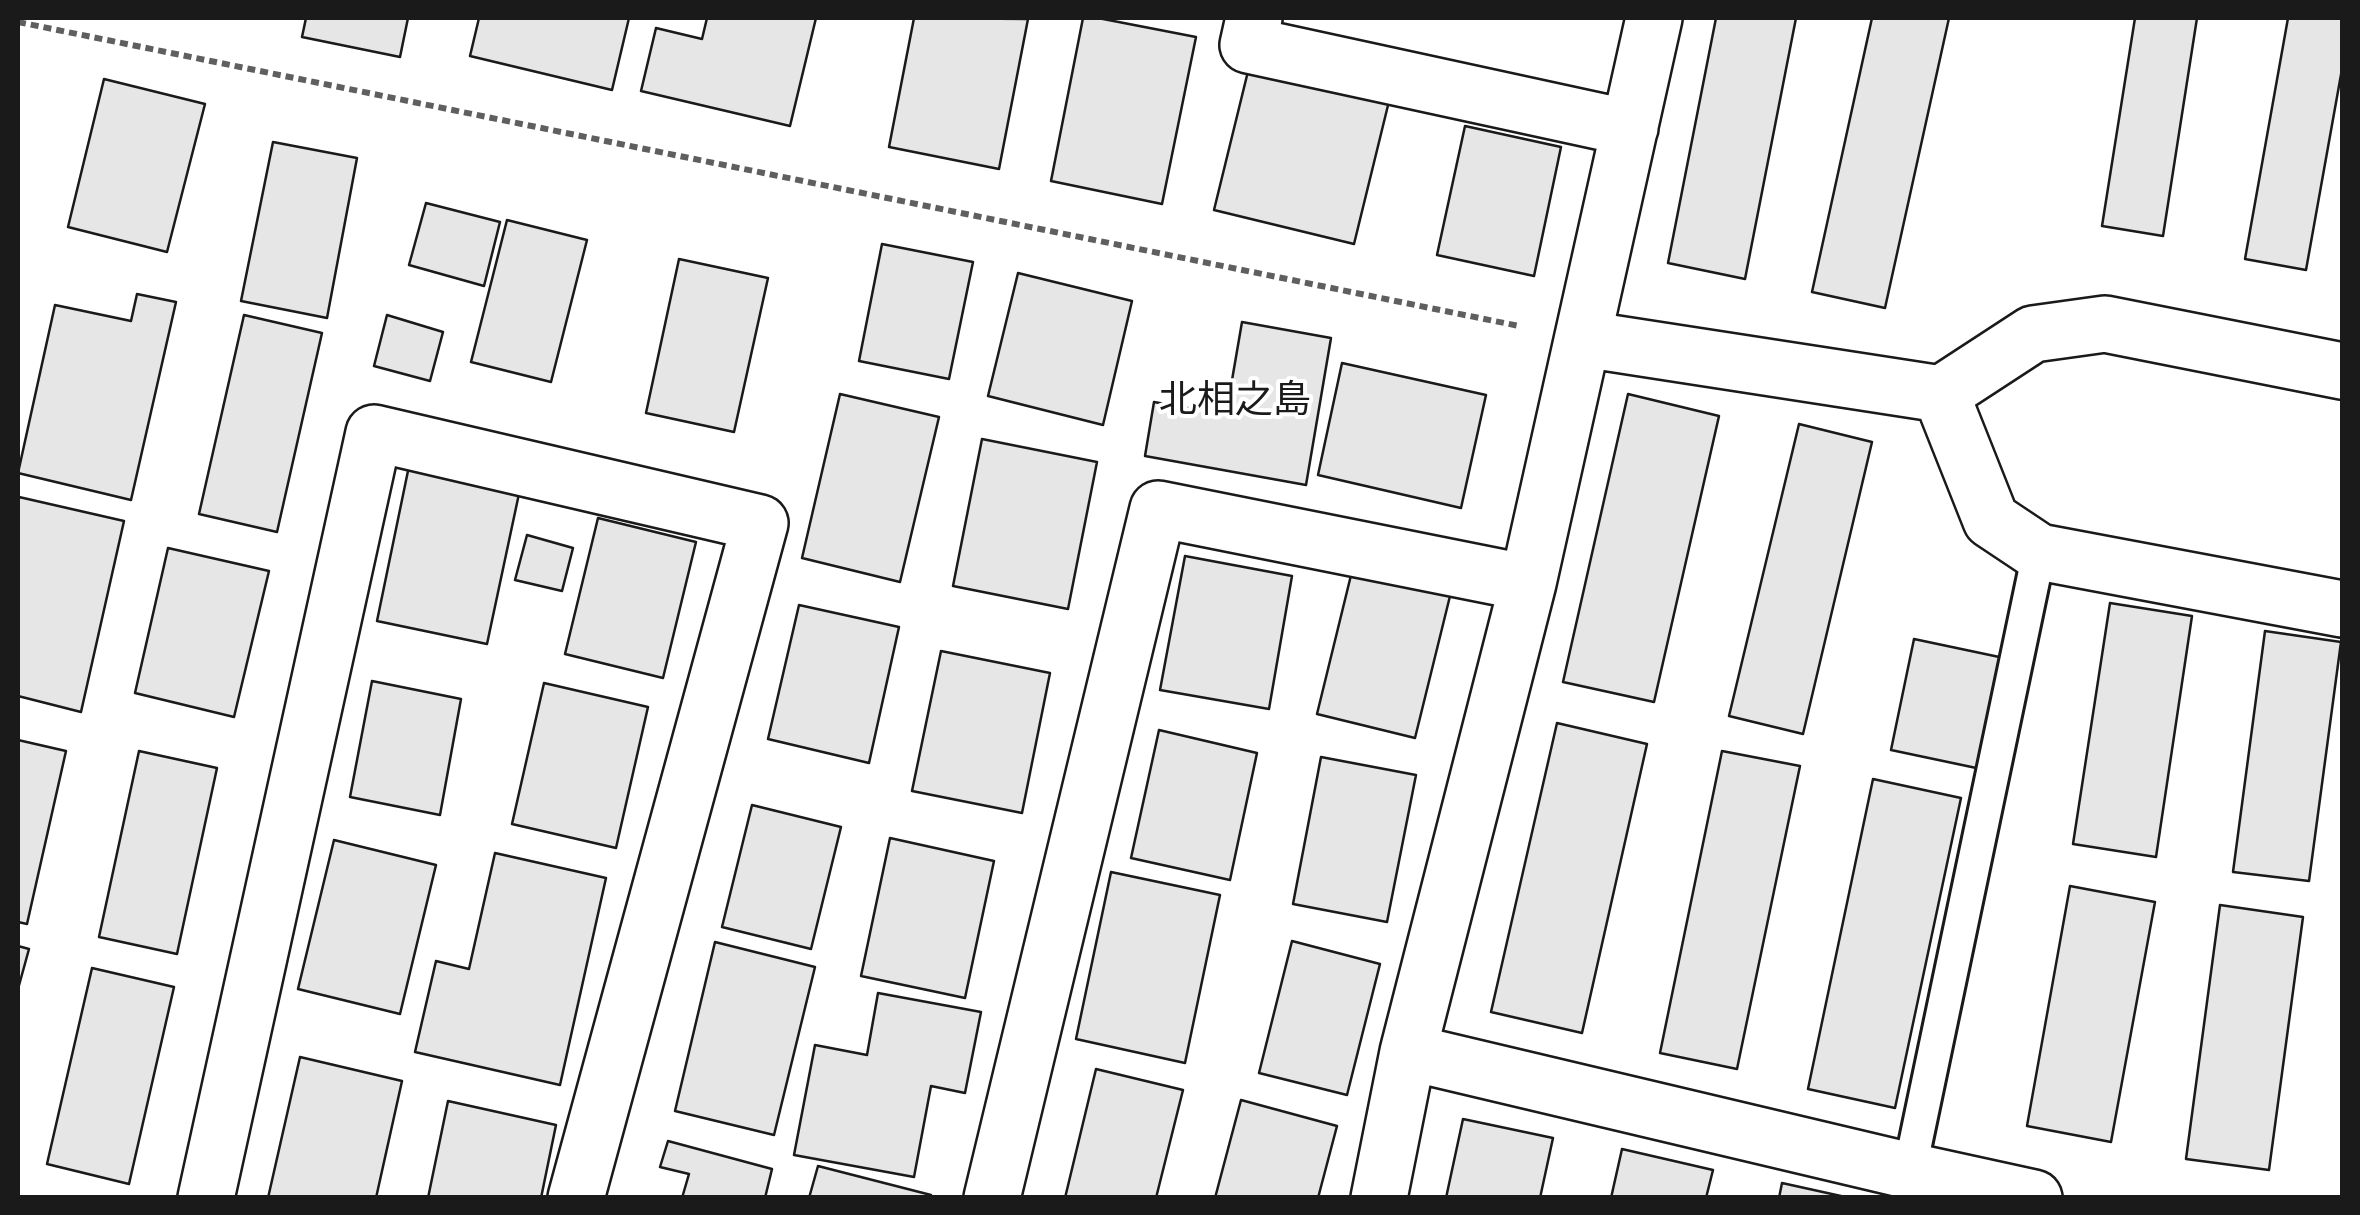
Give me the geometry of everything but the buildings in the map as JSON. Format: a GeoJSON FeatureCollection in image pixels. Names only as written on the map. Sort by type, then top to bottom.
{"type":"FeatureCollection","features":[{"type":"Feature","properties":{"kind":"street"},"geometry":{"type":"LineString","coordinates":[[1254,18],[1248,45],[1630,128]]}},
{"type":"Feature","properties":{"kind":"street"},"geometry":{"type":"LineString","coordinates":[[1378,1198],[1408,1052],[1528,583],[1654,18]]}},
{"type":"Feature","properties":{"kind":"street"},"geometry":{"type":"LineString","coordinates":[[1584,339],[1941,394],[2033,334],[2104,324],[2342,371]]}},
{"type":"Feature","properties":{"kind":"street"},"geometry":{"type":"LineString","coordinates":[[1941,394],[1991,520],[2039,552],[2342,609]]}},
{"type":"Feature","properties":{"kind":"street"},"geometry":{"type":"LineString","coordinates":[[206,1198],[374,432],[760,522],[576,1198]]}},
{"type":"Feature","properties":{"kind":"street"},"geometry":{"type":"LineString","coordinates":[[992,1198],[1158,509],[1528,583]]}},
{"type":"Feature","properties":{"kind":"street"},"geometry":{"type":"LineString","coordinates":[[1408,1052],[1907,1184],[2034,1198]]}},
{"type":"Feature","properties":{"kind":"lane"},"geometry":{"type":"LineString","coordinates":[[1907,1184],[2039,552]]}},
{"type":"Feature","properties":{"kind":"path"},"geometry":{"type":"LineString","coordinates":[[18,22],[1584,339]]}},
{"type":"Feature","properties":{"kind":"district","name":"北相之島"},"geometry":{"type":"Point","coordinates":[1235,401]}}]}
